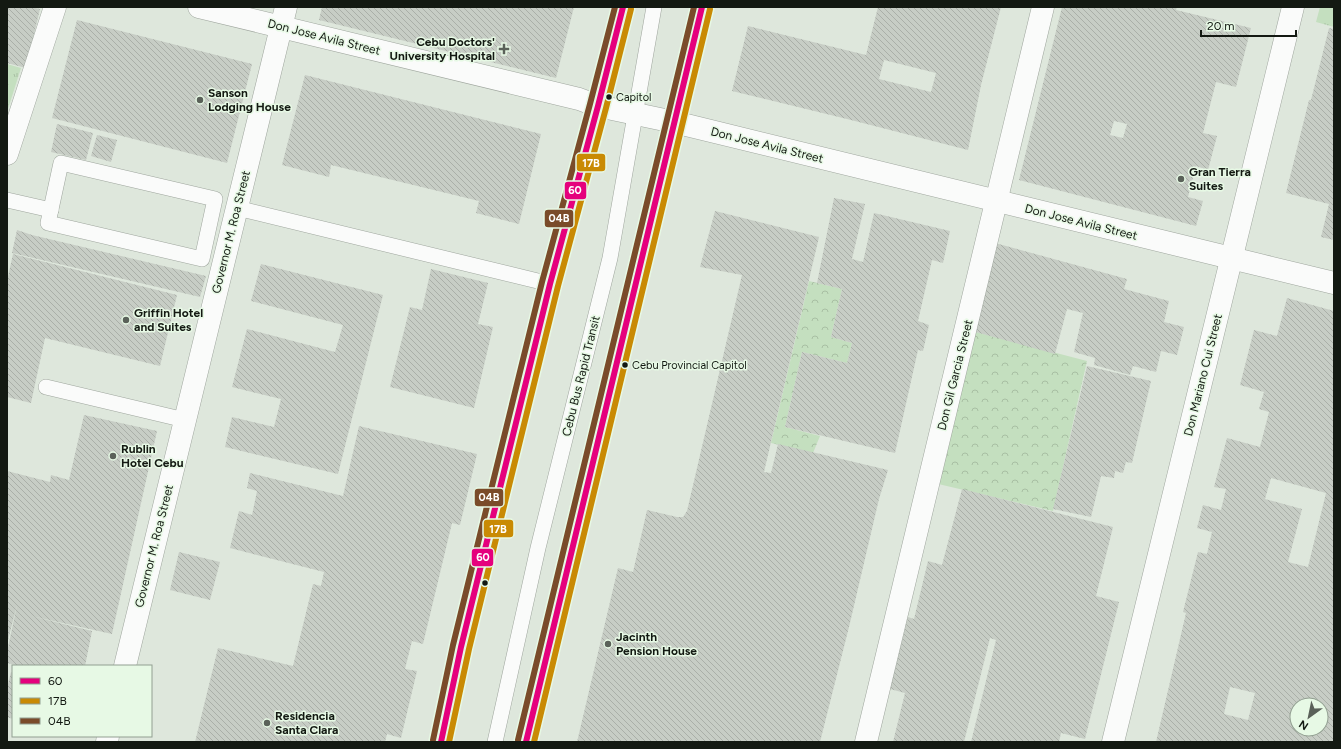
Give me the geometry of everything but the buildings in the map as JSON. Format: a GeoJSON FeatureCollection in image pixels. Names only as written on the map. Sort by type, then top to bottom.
{"type":"FeatureCollection","features":[{"type":"Feature","properties":{"kind":"street"},"geometry":{"type":"LineString","coordinates":[[7,154],[55,7]]}},
{"type":"Feature","properties":{"kind":"street","name":"Don Jose Avila Street"},"geometry":{"type":"LineString","coordinates":[[199,7],[283,17],[579,99],[598,106],[674,122],[1334,283]]}},
{"type":"Feature","properties":{"kind":"street"},"geometry":{"type":"LineString","coordinates":[[441,742],[463,639],[550,284],[598,106],[622,7]]}},
{"type":"Feature","properties":{"kind":"street"},"geometry":{"type":"LineString","coordinates":[[526,742],[702,7]]}},
{"type":"Feature","properties":{"kind":"street","name":"Don Gil Garcia Street"},"geometry":{"type":"LineString","coordinates":[[866,742],[1043,7]]}},
{"type":"Feature","properties":{"kind":"street","name":"Don Mariano Cui Street"},"geometry":{"type":"LineString","coordinates":[[1113,742],[1293,7]]}},
{"type":"Feature","properties":{"kind":"street","name":"Governor M. Roa Street"},"geometry":{"type":"LineString","coordinates":[[125,665],[283,17]]}},
{"type":"Feature","properties":{"kind":"lane","name":"Cebu Bus Rapid Transit"},"geometry":{"type":"LineString","coordinates":[[495,742],[538,548],[610,258],[654,7]]}},
{"type":"Feature","properties":{"kind":"lane"},"geometry":{"type":"LineString","coordinates":[[61,163],[215,199],[212,212],[202,259],[48,223],[61,163]]}},
{"type":"Feature","properties":{"kind":"lane"},"geometry":{"type":"LineString","coordinates":[[7,200],[51,210]]}},
{"type":"Feature","properties":{"kind":"lane"},"geometry":{"type":"LineString","coordinates":[[212,212],[236,212],[550,284]]}},
{"type":"Feature","properties":{"kind":"lane"},"geometry":{"type":"LineString","coordinates":[[46,387],[185,420]]}},
{"type":"Feature","properties":{"kind":"green space"},"geometry":{"type":"Polygon","coordinates":[[[1320,7],[1334,7],[1334,27],[1316,22],[1320,7]]]}},
{"type":"Feature","properties":{"kind":"green space"},"geometry":{"type":"Polygon","coordinates":[[[7,64],[21,68],[7,112],[7,64]]]}},
{"type":"Feature","properties":{"kind":"green space"},"geometry":{"type":"Polygon","coordinates":[[[809,281],[842,289],[831,337],[852,343],[847,363],[802,352],[785,427],[820,436],[813,453],[771,443],[809,281]]]}},
{"type":"Feature","properties":{"kind":"green space"},"geometry":{"type":"Polygon","coordinates":[[[972,331],[1087,361],[1053,511],[934,483],[972,331]]]}},
{"type":"Feature","properties":{"kind":"transit line","name":"04B"},"geometry":{"type":"LineString","coordinates":[[433,740],[453,645],[542,282],[615,7]]}},
{"type":"Feature","properties":{"kind":"transit line","name":"60"},"geometry":{"type":"LineString","coordinates":[[441,742],[461,647],[550,284],[623,7]]}},
{"type":"Feature","properties":{"kind":"transit line","name":"04B"},"geometry":{"type":"LineString","coordinates":[[518,740],[694,7]]}},
{"type":"Feature","properties":{"kind":"transit line","name":"60"},"geometry":{"type":"LineString","coordinates":[[526,742],[702,7]]}},
{"type":"Feature","properties":{"kind":"transit line","name":"17B"},"geometry":{"type":"LineString","coordinates":[[449,742],[469,649],[558,286],[631,9]]}},
{"type":"Feature","properties":{"kind":"transit line","name":"17B"},"geometry":{"type":"LineString","coordinates":[[534,742],[710,9]]}},
{"type":"Feature","properties":{"kind":"place","name":"Cebu Doctors' University Hospital"},"geometry":{"type":"Point","coordinates":[504,49]}},
{"type":"Feature","properties":{"kind":"place","name":"Capitol"},"geometry":{"type":"Point","coordinates":[609,97]}},
{"type":"Feature","properties":{"kind":"place","name":"Sanson Lodging House"},"geometry":{"type":"Point","coordinates":[200,100]}},
{"type":"Feature","properties":{"kind":"place","name":"Gran Tierra Suites"},"geometry":{"type":"Point","coordinates":[1181,179]}},
{"type":"Feature","properties":{"kind":"place","name":"Griffin Hotel and Suites"},"geometry":{"type":"Point","coordinates":[126,320]}},
{"type":"Feature","properties":{"kind":"place","name":"Cebu Provincial Capitol"},"geometry":{"type":"Point","coordinates":[625,365]}},
{"type":"Feature","properties":{"kind":"place","name":"Rublin Hotel Cebu"},"geometry":{"type":"Point","coordinates":[113,456]}},
{"type":"Feature","properties":{"kind":"place","name":"Jacinth Pension House"},"geometry":{"type":"Point","coordinates":[608,644]}},
{"type":"Feature","properties":{"kind":"place","name":"Residencia Santa Clara"},"geometry":{"type":"Point","coordinates":[267,723]}}]}
